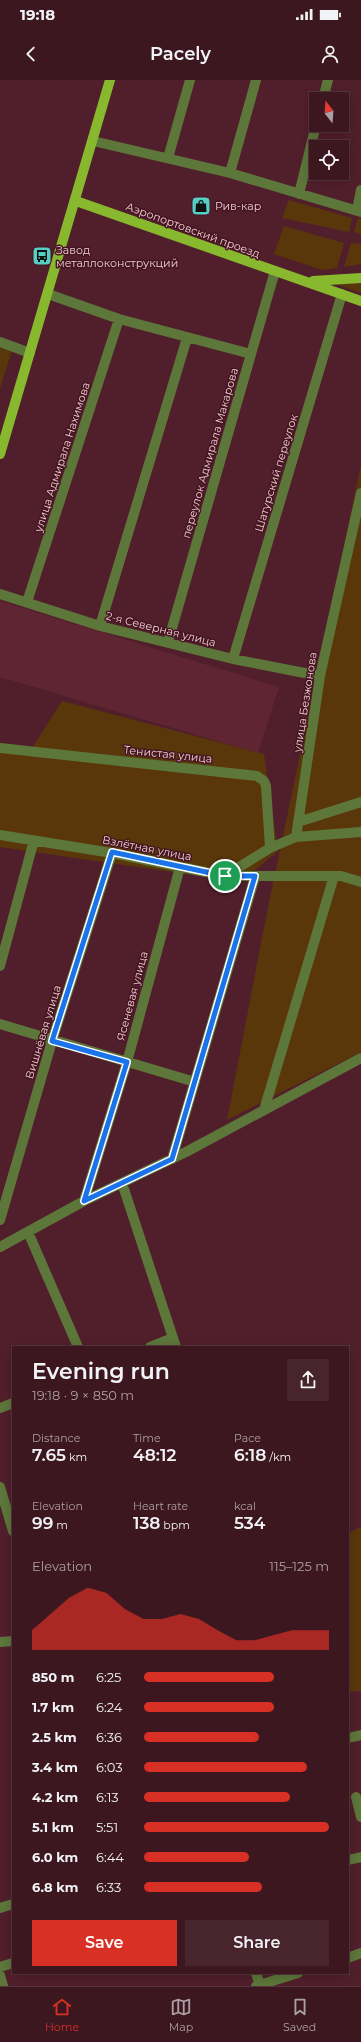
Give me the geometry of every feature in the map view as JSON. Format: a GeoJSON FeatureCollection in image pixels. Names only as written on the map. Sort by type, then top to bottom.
{"type":"FeatureCollection","features":[{"type":"Feature","properties":{"kind":"main road"},"geometry":{"type":"LineString","coordinates":[[0,453],[76,201],[110,80]]}},
{"type":"Feature","properties":{"kind":"main road","name":"Аэропортовский проезд"},"geometry":{"type":"LineString","coordinates":[[76,201],[303,280]]}},
{"type":"Feature","properties":{"kind":"main road"},"geometry":{"type":"LineString","coordinates":[[303,280],[338,280],[361,278]]}},
{"type":"Feature","properties":{"kind":"main road"},"geometry":{"type":"LineString","coordinates":[[303,280],[361,301]]}},
{"type":"Feature","properties":{"kind":"street"},"geometry":{"type":"LineString","coordinates":[[168,158],[190,80]]}},
{"type":"Feature","properties":{"kind":"street"},"geometry":{"type":"LineString","coordinates":[[230,173],[256,80]]}},
{"type":"Feature","properties":{"kind":"street"},"geometry":{"type":"LineString","coordinates":[[325,92],[328,80]]}},
{"type":"Feature","properties":{"kind":"street"},"geometry":{"type":"LineString","coordinates":[[299,194],[314,132]]}},
{"type":"Feature","properties":{"kind":"street"},"geometry":{"type":"LineString","coordinates":[[93,141],[230,173],[359,211],[361,190]]}},
{"type":"Feature","properties":{"kind":"street","name":"переулок Адмирала Макарова"},"geometry":{"type":"LineString","coordinates":[[168,642],[274,271]]}},
{"type":"Feature","properties":{"kind":"street"},"geometry":{"type":"LineString","coordinates":[[48,294],[119,319],[250,354]]}},
{"type":"Feature","properties":{"kind":"street","name":"Шатурский переулок"},"geometry":{"type":"LineString","coordinates":[[233,659],[342,294]]}},
{"type":"Feature","properties":{"kind":"street","name":"улица Адмирала Нахимова"},"geometry":{"type":"LineString","coordinates":[[27,602],[119,319]]}},
{"type":"Feature","properties":{"kind":"street"},"geometry":{"type":"LineString","coordinates":[[100,626],[187,338]]}},
{"type":"Feature","properties":{"kind":"street"},"geometry":{"type":"LineString","coordinates":[[0,342],[30,353]]}},
{"type":"Feature","properties":{"kind":"street","name":"улица Безжонова"},"geometry":{"type":"LineString","coordinates":[[296,837],[320,676],[361,493]]}},
{"type":"Feature","properties":{"kind":"street","name":"2-я Северная улица"},"geometry":{"type":"LineString","coordinates":[[0,594],[100,626],[233,659],[320,676]]}},
{"type":"Feature","properties":{"kind":"street","name":"Тенистая улица"},"geometry":{"type":"LineString","coordinates":[[0,748],[257,776],[266,786],[270,848]]}},
{"type":"Feature","properties":{"kind":"street"},"geometry":{"type":"LineString","coordinates":[[298,822],[361,802]]}},
{"type":"Feature","properties":{"kind":"street"},"geometry":{"type":"LineString","coordinates":[[225,876],[270,848],[296,837],[361,832]]}},
{"type":"Feature","properties":{"kind":"street","name":"Взлётная улица"},"geometry":{"type":"LineString","coordinates":[[0,834],[112,852],[225,876],[338,876],[361,882]]}},
{"type":"Feature","properties":{"kind":"street"},"geometry":{"type":"LineString","coordinates":[[0,966],[34,840]]}},
{"type":"Feature","properties":{"kind":"street","name":"Вишнёвая улица"},"geometry":{"type":"LineString","coordinates":[[0,1220],[52,1041],[112,852]]}},
{"type":"Feature","properties":{"kind":"street","name":"Ясеневая улица"},"geometry":{"type":"LineString","coordinates":[[84,1201],[127,1062],[180,867]]}},
{"type":"Feature","properties":{"kind":"street"},"geometry":{"type":"LineString","coordinates":[[264,1110],[338,876],[361,874]]}},
{"type":"Feature","properties":{"kind":"street"},"geometry":{"type":"LineString","coordinates":[[172,1159],[255,876]]}},
{"type":"Feature","properties":{"kind":"street"},"geometry":{"type":"LineString","coordinates":[[0,1024],[52,1041],[195,1082]]}},
{"type":"Feature","properties":{"kind":"street"},"geometry":{"type":"LineString","coordinates":[[0,1247],[84,1201],[172,1159],[361,1058]]}},
{"type":"Feature","properties":{"kind":"street"},"geometry":{"type":"LineString","coordinates":[[122,1183],[174,1343],[156,1346]]}},
{"type":"Feature","properties":{"kind":"street"},"geometry":{"type":"LineString","coordinates":[[28,1232],[78,1346]]}},
{"type":"Feature","properties":{"kind":"street"},"geometry":{"type":"LineString","coordinates":[[0,1408],[12,1403]]}},
{"type":"Feature","properties":{"kind":"street"},"geometry":{"type":"LineString","coordinates":[[0,1486],[12,1528]]}},
{"type":"Feature","properties":{"kind":"street"},"geometry":{"type":"LineString","coordinates":[[0,1642],[12,1641]]}},
{"type":"Feature","properties":{"kind":"street"},"geometry":{"type":"LineString","coordinates":[[349,1738],[361,1735]]}},
{"type":"Feature","properties":{"kind":"street"},"geometry":{"type":"LineString","coordinates":[[356,1797],[361,1817]]}},
{"type":"Feature","properties":{"kind":"street"},"geometry":{"type":"LineString","coordinates":[[349,1860],[361,1857]]}},
{"type":"Feature","properties":{"kind":"street"},"geometry":{"type":"LineString","coordinates":[[0,1908],[12,1904]]}},
{"type":"Feature","properties":{"kind":"street"},"geometry":{"type":"LineString","coordinates":[[349,1958],[361,1954]]}},
{"type":"Feature","properties":{"kind":"street"},"geometry":{"type":"LineString","coordinates":[[0,1967],[12,1963]]}},
{"type":"Feature","properties":{"kind":"street"},"geometry":{"type":"LineString","coordinates":[[256,1974],[258,1986],[295,1974]]}},
{"type":"Feature","properties":{"kind":"street"},"geometry":{"type":"LineString","coordinates":[[0,1975],[3,1986]]}},
{"type":"Feature","properties":{"kind":"shaded area"},"geometry":{"type":"Polygon","coordinates":[[[289,200],[352,218],[349,232],[282,218],[289,200]]]}},
{"type":"Feature","properties":{"kind":"shaded area"},"geometry":{"type":"Polygon","coordinates":[[[358,218],[361,219],[361,234],[354,232],[358,218]]]}},
{"type":"Feature","properties":{"kind":"shaded area"},"geometry":{"type":"Polygon","coordinates":[[[284,226],[344,243],[337,268],[322,270],[274,254],[284,226]]]}},
{"type":"Feature","properties":{"kind":"shaded area"},"geometry":{"type":"Polygon","coordinates":[[[351,243],[361,244],[361,264],[344,267],[351,243]]]}},
{"type":"Feature","properties":{"kind":"shaded area"},"geometry":{"type":"Polygon","coordinates":[[[361,282],[361,293],[336,284],[361,282]]]}},
{"type":"Feature","properties":{"kind":"shaded area"},"geometry":{"type":"Polygon","coordinates":[[[0,346],[12,350],[0,388],[0,346]]]}},
{"type":"Feature","properties":{"kind":"shaded area"},"geometry":{"type":"Polygon","coordinates":[[[361,465],[361,1052],[227,1120],[268,907],[361,465]]]}},
{"type":"Feature","properties":{"kind":"shaded area"},"geometry":{"type":"Polygon","coordinates":[[[0,601],[279,687],[258,753],[0,677],[0,601]]]}},
{"type":"Feature","properties":{"kind":"shaded area"},"geometry":{"type":"Polygon","coordinates":[[[62,701],[264,754],[278,851],[241,882],[0,847],[0,752],[27,756],[62,701]]]}},
{"type":"Feature","properties":{"kind":"shaded area"},"geometry":{"type":"Polygon","coordinates":[[[361,1527],[361,1691],[349,1692],[349,1533],[361,1527]]]}},
{"type":"Feature","properties":{"kind":"place","name":"Рив-кар"},"geometry":{"type":"Point","coordinates":[201,206]}},
{"type":"Feature","properties":{"kind":"place","name":"Завод металлоконструкций"},"geometry":{"type":"Point","coordinates":[42,256]}},
{"type":"Feature","properties":{"kind":"route"},"geometry":{"type":"LineString","coordinates":[[112,852],[225,876],[255,876],[172,1159],[84,1201],[127,1062],[52,1041],[112,852]]}}]}
